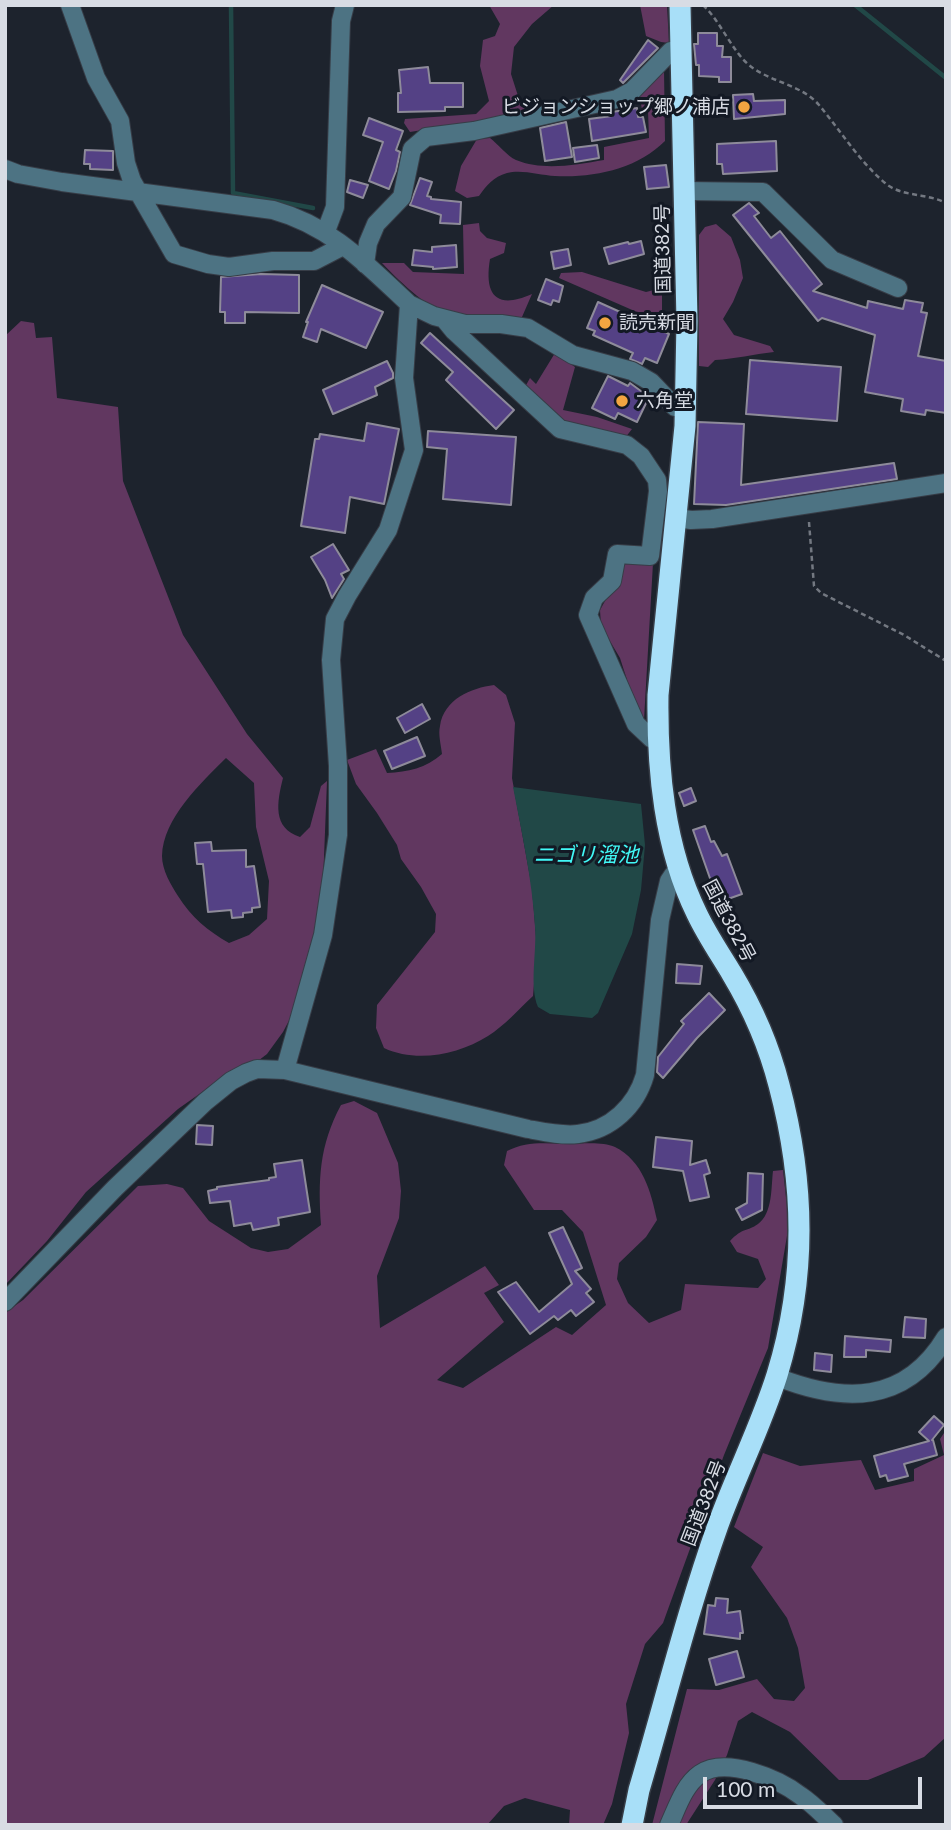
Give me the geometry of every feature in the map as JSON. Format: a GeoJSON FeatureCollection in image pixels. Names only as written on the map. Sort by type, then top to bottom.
{"type":"FeatureCollection","features":[{"type":"Feature","properties":{"kind":"highway","name":"国道382号"},"geometry":{"type":"LineString","coordinates":[[632,1825],[639,1790],[702,1572],[777,1377],[792,1317],[801,1234],[785,1108],[773,1064],[756,1019],[708,935],[680,872],[664,797],[658,739],[658,695],[677,518],[685,409],[687,321],[680,5]]}},
{"type":"Feature","properties":{"kind":"street"},"geometry":{"type":"LineString","coordinates":[[70,5],[96,78],[120,121],[125,163],[174,254],[229,267],[273,261],[314,261],[343,246]]}},
{"type":"Feature","properties":{"kind":"street"},"geometry":{"type":"LineString","coordinates":[[326,231],[335,206],[341,21],[345,5]]}},
{"type":"Feature","properties":{"kind":"street"},"geometry":{"type":"LineString","coordinates":[[365,264],[368,243],[376,223],[402,197],[412,149],[426,137],[474,131],[617,99],[632,92],[671,51],[681,50]]}},
{"type":"Feature","properties":{"kind":"street"},"geometry":{"type":"LineString","coordinates":[[5,169],[29,176],[273,210],[297,217],[326,231],[409,304],[445,320],[528,328],[573,355],[632,370],[651,382],[675,407],[685,409]]}},
{"type":"Feature","properties":{"kind":"street"},"geometry":{"type":"LineString","coordinates":[[684,191],[763,192],[832,260],[898,288]]}},
{"type":"Feature","properties":{"kind":"street"},"geometry":{"type":"LineString","coordinates":[[285,1070],[323,934],[338,835],[338,766],[331,660],[335,619],[346,596],[388,530],[414,450],[404,378],[409,304]]}},
{"type":"Feature","properties":{"kind":"street"},"geometry":{"type":"LineString","coordinates":[[445,320],[560,429],[627,445],[641,456],[657,480],[650,556],[617,554],[612,581],[594,598],[588,615],[636,724],[652,739],[658,739]]}},
{"type":"Feature","properties":{"kind":"street"},"geometry":{"type":"LineString","coordinates":[[677,518],[712,519],[946,483]]}},
{"type":"Feature","properties":{"kind":"street"},"geometry":{"type":"LineString","coordinates":[[5,1302],[114,1188],[205,1102],[231,1081],[257,1069],[285,1070],[528,1129],[577,1135],[595,1130],[614,1120],[630,1107],[642,1087],[660,920],[668,881],[680,872]]}},
{"type":"Feature","properties":{"kind":"street"},"geometry":{"type":"LineString","coordinates":[[777,1377],[833,1394],[871,1392],[904,1381],[920,1370],[946,1337]]}},
{"type":"Feature","properties":{"kind":"street"},"geometry":{"type":"LineString","coordinates":[[669,1825],[684,1793],[700,1774],[717,1768],[746,1770],[779,1783],[801,1795],[834,1825]]}},
{"type":"Feature","properties":{"kind":"path"},"geometry":{"type":"LineString","coordinates":[[703,5],[747,65],[782,81],[817,103],[831,123],[885,183],[897,191],[936,198],[946,203]]}},
{"type":"Feature","properties":{"kind":"path"},"geometry":{"type":"LineString","coordinates":[[808,504],[814,586],[821,593],[904,635],[946,661]]}},
{"type":"Feature","properties":{"kind":"shaded area"},"geometry":{"type":"Polygon","coordinates":[[[489,5],[554,5],[532,24],[514,47],[511,74],[519,99],[534,110],[410,132],[404,123],[405,119],[476,114],[489,101],[480,66],[483,40],[495,36],[500,24],[489,5]]]}},
{"type":"Feature","properties":{"kind":"shaded area"},"geometry":{"type":"Polygon","coordinates":[[[640,5],[667,5],[669,43],[646,36],[640,5]]]}},
{"type":"Feature","properties":{"kind":"shaded area"},"geometry":{"type":"Polygon","coordinates":[[[664,69],[665,141],[641,159],[614,170],[585,175],[507,173],[491,182],[479,196],[467,198],[455,191],[461,166],[477,139],[490,138],[516,160],[548,166],[604,160],[604,147],[649,138],[648,111],[642,110],[639,91],[664,69]]]}},
{"type":"Feature","properties":{"kind":"shaded area"},"geometry":{"type":"Polygon","coordinates":[[[479,223],[480,231],[487,238],[506,243],[504,253],[490,259],[489,282],[495,296],[509,300],[532,294],[522,317],[474,317],[438,310],[403,284],[382,263],[404,263],[413,272],[464,274],[463,225],[479,223]]]}},
{"type":"Feature","properties":{"kind":"shaded area"},"geometry":{"type":"Polygon","coordinates":[[[716,224],[731,237],[740,260],[743,278],[723,319],[734,335],[770,346],[774,352],[715,360],[708,367],[699,366],[699,235],[705,227],[716,224]]]}},
{"type":"Feature","properties":{"kind":"shaded area"},"geometry":{"type":"Polygon","coordinates":[[[582,272],[646,292],[662,288],[662,323],[559,278],[561,273],[582,272]]]}},
{"type":"Feature","properties":{"kind":"shaded area"},"geometry":{"type":"Polygon","coordinates":[[[21,321],[34,323],[36,338],[52,337],[57,398],[118,407],[123,481],[183,635],[247,734],[283,778],[279,813],[281,821],[291,833],[300,837],[310,827],[321,786],[327,781],[322,908],[295,1009],[283,1032],[267,1054],[254,1064],[222,1078],[178,1109],[86,1192],[47,1241],[5,1285],[5,336],[21,321]],[[226,758],[185,802],[164,842],[164,867],[178,896],[200,923],[229,943],[249,935],[267,919],[269,881],[256,827],[254,783],[226,758]]]}},
{"type":"Feature","properties":{"kind":"shaded area"},"geometry":{"type":"Polygon","coordinates":[[[555,353],[575,367],[563,410],[597,417],[632,429],[625,438],[562,424],[525,387],[530,378],[536,384],[555,353]]]}},
{"type":"Feature","properties":{"kind":"shaded area"},"geometry":{"type":"Polygon","coordinates":[[[623,559],[653,563],[644,720],[638,714],[620,658],[601,626],[600,610],[610,592],[621,582],[623,559]]]}},
{"type":"Feature","properties":{"kind":"shaded area"},"geometry":{"type":"Polygon","coordinates":[[[494,685],[506,695],[515,723],[512,778],[532,888],[537,949],[533,996],[494,1032],[464,1048],[437,1055],[396,1053],[384,1048],[376,1028],[377,1005],[435,932],[436,914],[401,859],[397,845],[356,784],[347,760],[376,749],[387,773],[430,763],[442,754],[439,729],[447,709],[460,696],[494,685]]]}},
{"type":"Feature","properties":{"kind":"shaded area"},"geometry":{"type":"Polygon","coordinates":[[[354,1101],[377,1113],[398,1163],[401,1191],[399,1218],[377,1276],[380,1328],[485,1266],[499,1285],[484,1293],[504,1322],[437,1380],[463,1388],[556,1327],[572,1335],[606,1305],[583,1232],[562,1210],[534,1210],[504,1165],[507,1151],[536,1143],[597,1143],[615,1147],[633,1160],[648,1188],[657,1220],[646,1237],[619,1263],[617,1279],[628,1303],[649,1323],[681,1310],[685,1284],[758,1288],[766,1279],[758,1259],[737,1252],[730,1241],[763,1219],[770,1199],[773,1171],[783,1170],[789,1224],[768,1348],[724,1455],[663,1623],[645,1644],[626,1704],[629,1733],[612,1804],[603,1825],[569,1825],[570,1810],[525,1798],[504,1806],[487,1825],[5,1825],[5,1313],[23,1300],[138,1186],[167,1184],[183,1188],[209,1221],[251,1248],[268,1252],[288,1249],[321,1225],[320,1178],[324,1149],[341,1105],[354,1101]]]}},
{"type":"Feature","properties":{"kind":"shaded area"},"geometry":{"type":"Polygon","coordinates":[[[946,1430],[946,1737],[924,1757],[868,1780],[839,1780],[790,1732],[752,1712],[738,1721],[727,1755],[715,1780],[686,1825],[652,1825],[687,1689],[719,1690],[757,1679],[774,1699],[794,1701],[805,1688],[798,1648],[787,1618],[751,1567],[763,1547],[734,1527],[763,1453],[800,1466],[861,1460],[875,1490],[914,1481],[914,1469],[944,1455],[940,1439],[946,1430]]]}},
{"type":"Feature","properties":{"kind":"water","name":"ニゴリ溜池"},"geometry":{"type":"Polygon","coordinates":[[[513,787],[641,804],[645,845],[641,890],[632,934],[598,1013],[592,1018],[550,1014],[538,1007],[535,999],[534,909],[513,787]]]}},
{"type":"Feature","properties":{"kind":"building"},"geometry":{"type":"Polygon","coordinates":[[[698,33],[717,33],[717,46],[723,46],[722,57],[731,57],[731,82],[719,82],[719,77],[699,76],[694,44],[698,44],[698,33]]]}},
{"type":"Feature","properties":{"kind":"building"},"geometry":{"type":"Polygon","coordinates":[[[648,40],[658,48],[623,83],[620,80],[648,40]]]}},
{"type":"Feature","properties":{"kind":"building"},"geometry":{"type":"Polygon","coordinates":[[[428,67],[430,83],[463,83],[463,107],[445,107],[445,111],[398,112],[398,93],[401,93],[399,70],[428,67]]]}},
{"type":"Feature","properties":{"kind":"building"},"geometry":{"type":"Polygon","coordinates":[[[753,94],[754,101],[785,100],[785,114],[734,119],[733,95],[753,94]]]}},
{"type":"Feature","properties":{"kind":"building"},"geometry":{"type":"Polygon","coordinates":[[[637,108],[638,117],[643,117],[646,132],[592,141],[589,119],[612,116],[612,112],[637,108]]]}},
{"type":"Feature","properties":{"kind":"building"},"geometry":{"type":"Polygon","coordinates":[[[369,118],[403,131],[396,150],[400,152],[396,171],[389,189],[369,181],[383,142],[363,135],[369,118]]]}},
{"type":"Feature","properties":{"kind":"building"},"geometry":{"type":"Polygon","coordinates":[[[566,122],[572,157],[545,161],[540,128],[566,122]]]}},
{"type":"Feature","properties":{"kind":"building"},"geometry":{"type":"Polygon","coordinates":[[[776,141],[777,171],[723,174],[722,164],[717,164],[717,144],[776,141]]]}},
{"type":"Feature","properties":{"kind":"building"},"geometry":{"type":"Polygon","coordinates":[[[597,145],[599,158],[575,162],[573,148],[597,145]]]}},
{"type":"Feature","properties":{"kind":"building"},"geometry":{"type":"Polygon","coordinates":[[[85,150],[113,151],[113,170],[90,169],[90,164],[84,164],[85,150]]]}},
{"type":"Feature","properties":{"kind":"building"},"geometry":{"type":"Polygon","coordinates":[[[666,165],[669,187],[647,189],[644,167],[666,165]]]}},
{"type":"Feature","properties":{"kind":"building"},"geometry":{"type":"Polygon","coordinates":[[[420,178],[432,182],[427,196],[431,199],[461,202],[460,224],[440,223],[441,215],[410,205],[420,178]]]}},
{"type":"Feature","properties":{"kind":"building"},"geometry":{"type":"Polygon","coordinates":[[[350,180],[368,185],[363,198],[347,192],[350,180]]]}},
{"type":"Feature","properties":{"kind":"building"},"geometry":{"type":"Polygon","coordinates":[[[749,203],[759,213],[754,216],[771,238],[780,231],[822,284],[813,291],[867,308],[868,301],[903,309],[905,300],[923,303],[921,312],[927,313],[918,356],[946,361],[946,413],[926,410],[925,415],[901,411],[903,399],[865,392],[875,335],[822,318],[818,321],[733,215],[749,203]]]}},
{"type":"Feature","properties":{"kind":"building"},"geometry":{"type":"Polygon","coordinates":[[[641,241],[644,254],[609,264],[604,248],[641,241]]]}},
{"type":"Feature","properties":{"kind":"building"},"geometry":{"type":"Polygon","coordinates":[[[456,245],[457,267],[433,269],[412,265],[414,250],[432,252],[432,247],[456,245]]]}},
{"type":"Feature","properties":{"kind":"building"},"geometry":{"type":"Polygon","coordinates":[[[568,249],[571,265],[554,269],[551,252],[568,249]]]}},
{"type":"Feature","properties":{"kind":"building"},"geometry":{"type":"Polygon","coordinates":[[[299,275],[299,313],[245,312],[245,323],[225,323],[225,312],[220,312],[221,277],[299,275]]]}},
{"type":"Feature","properties":{"kind":"building"},"geometry":{"type":"Polygon","coordinates":[[[546,279],[563,286],[559,302],[553,300],[551,305],[538,300],[546,279]]]}},
{"type":"Feature","properties":{"kind":"building"},"geometry":{"type":"Polygon","coordinates":[[[322,285],[383,312],[366,348],[321,329],[317,342],[303,337],[306,322],[322,285]]]}},
{"type":"Feature","properties":{"kind":"building"},"geometry":{"type":"Polygon","coordinates":[[[598,302],[669,334],[657,363],[645,358],[642,364],[630,359],[633,353],[593,335],[595,331],[587,328],[598,302]]]}},
{"type":"Feature","properties":{"kind":"building"},"geometry":{"type":"Polygon","coordinates":[[[430,333],[514,410],[496,429],[446,380],[453,372],[421,343],[430,333]]]}},
{"type":"Feature","properties":{"kind":"building"},"geometry":{"type":"Polygon","coordinates":[[[750,360],[841,367],[837,421],[746,414],[750,360]]]}},
{"type":"Feature","properties":{"kind":"building"},"geometry":{"type":"Polygon","coordinates":[[[387,361],[393,378],[375,387],[377,395],[333,414],[323,390],[387,361]]]}},
{"type":"Feature","properties":{"kind":"building","name":"六角堂"},"geometry":{"type":"Polygon","coordinates":[[[608,376],[628,386],[630,383],[649,397],[637,422],[618,413],[615,419],[592,408],[608,376]]]}},
{"type":"Feature","properties":{"kind":"building"},"geometry":{"type":"Polygon","coordinates":[[[698,422],[744,424],[741,485],[894,463],[897,479],[726,505],[694,504],[698,422]]]}},
{"type":"Feature","properties":{"kind":"building"},"geometry":{"type":"Polygon","coordinates":[[[367,423],[399,429],[384,504],[350,497],[345,533],[301,526],[315,439],[319,439],[320,434],[364,441],[367,423]]]}},
{"type":"Feature","properties":{"kind":"building"},"geometry":{"type":"Polygon","coordinates":[[[428,431],[516,437],[511,505],[443,499],[447,449],[427,447],[428,431]]]}},
{"type":"Feature","properties":{"kind":"building"},"geometry":{"type":"Polygon","coordinates":[[[333,544],[349,570],[341,574],[344,579],[332,598],[311,557],[333,544]]]}},
{"type":"Feature","properties":{"kind":"building"},"geometry":{"type":"Polygon","coordinates":[[[422,704],[430,719],[405,733],[397,718],[422,704]]]}},
{"type":"Feature","properties":{"kind":"building"},"geometry":{"type":"Polygon","coordinates":[[[417,737],[425,756],[392,769],[384,751],[417,737]]]}},
{"type":"Feature","properties":{"kind":"building"},"geometry":{"type":"Polygon","coordinates":[[[691,788],[696,801],[684,806],[679,793],[691,788]]]}},
{"type":"Feature","properties":{"kind":"building"},"geometry":{"type":"Polygon","coordinates":[[[705,826],[711,842],[714,841],[722,856],[727,854],[742,894],[711,905],[704,886],[712,884],[693,830],[705,826]]]}},
{"type":"Feature","properties":{"kind":"building"},"geometry":{"type":"Polygon","coordinates":[[[211,842],[212,851],[246,850],[246,867],[254,866],[260,907],[243,913],[243,917],[232,918],[231,910],[208,912],[203,864],[197,864],[195,843],[211,842]]]}},
{"type":"Feature","properties":{"kind":"building"},"geometry":{"type":"Polygon","coordinates":[[[677,964],[702,966],[700,984],[676,983],[677,964]]]}},
{"type":"Feature","properties":{"kind":"building"},"geometry":{"type":"Polygon","coordinates":[[[709,993],[725,1010],[663,1078],[657,1072],[658,1057],[684,1024],[681,1021],[709,993]]]}},
{"type":"Feature","properties":{"kind":"building"},"geometry":{"type":"Polygon","coordinates":[[[197,1125],[213,1126],[212,1145],[196,1144],[197,1125]]]}},
{"type":"Feature","properties":{"kind":"building"},"geometry":{"type":"Polygon","coordinates":[[[656,1137],[692,1141],[690,1165],[706,1160],[710,1173],[704,1175],[709,1197],[690,1201],[683,1171],[653,1167],[656,1137]]]}},
{"type":"Feature","properties":{"kind":"building"},"geometry":{"type":"Polygon","coordinates":[[[302,1160],[310,1212],[278,1218],[279,1225],[253,1230],[251,1223],[234,1226],[230,1201],[210,1203],[208,1191],[217,1187],[269,1180],[276,1177],[274,1164],[302,1160]]]}},
{"type":"Feature","properties":{"kind":"building"},"geometry":{"type":"Polygon","coordinates":[[[748,1173],[763,1174],[762,1210],[742,1220],[736,1209],[747,1203],[748,1173]]]}},
{"type":"Feature","properties":{"kind":"building"},"geometry":{"type":"Polygon","coordinates":[[[563,1227],[582,1268],[575,1271],[591,1289],[586,1293],[594,1302],[576,1316],[571,1310],[558,1320],[554,1316],[530,1334],[498,1292],[516,1282],[539,1312],[572,1284],[549,1233],[563,1227]]]}},
{"type":"Feature","properties":{"kind":"building"},"geometry":{"type":"Polygon","coordinates":[[[905,1317],[926,1319],[925,1338],[903,1337],[905,1317]]]}},
{"type":"Feature","properties":{"kind":"building"},"geometry":{"type":"Polygon","coordinates":[[[845,1336],[891,1340],[890,1352],[866,1350],[866,1357],[844,1357],[845,1336]]]}},
{"type":"Feature","properties":{"kind":"building"},"geometry":{"type":"Polygon","coordinates":[[[815,1353],[832,1355],[831,1372],[814,1370],[815,1353]]]}},
{"type":"Feature","properties":{"kind":"building"},"geometry":{"type":"Polygon","coordinates":[[[934,1416],[944,1425],[932,1440],[937,1455],[904,1464],[908,1476],[888,1481],[886,1475],[880,1477],[874,1456],[929,1441],[919,1432],[934,1416]]]}},
{"type":"Feature","properties":{"kind":"building"},"geometry":{"type":"Polygon","coordinates":[[[716,1598],[728,1599],[727,1613],[740,1611],[743,1633],[740,1633],[740,1639],[704,1634],[708,1605],[715,1606],[716,1598]]]}},
{"type":"Feature","properties":{"kind":"building"},"geometry":{"type":"Polygon","coordinates":[[[737,1651],[744,1677],[716,1685],[709,1659],[737,1651]]]}},
{"type":"Feature","properties":{"kind":"waterway"},"geometry":{"type":"LineString","coordinates":[[231,5],[233,193],[313,208]]}},
{"type":"Feature","properties":{"kind":"waterway"},"geometry":{"type":"LineString","coordinates":[[855,5],[946,78]]}},
{"type":"Feature","properties":{"kind":"place","name":"ビジョンショップ郷ノ浦店"},"geometry":{"type":"Point","coordinates":[744,107]}},
{"type":"Feature","properties":{"kind":"place","name":"読売新聞"},"geometry":{"type":"Point","coordinates":[605,323]}},
{"type":"Feature","properties":{"kind":"place","name":"六角堂"},"geometry":{"type":"Point","coordinates":[622,401]}}]}
